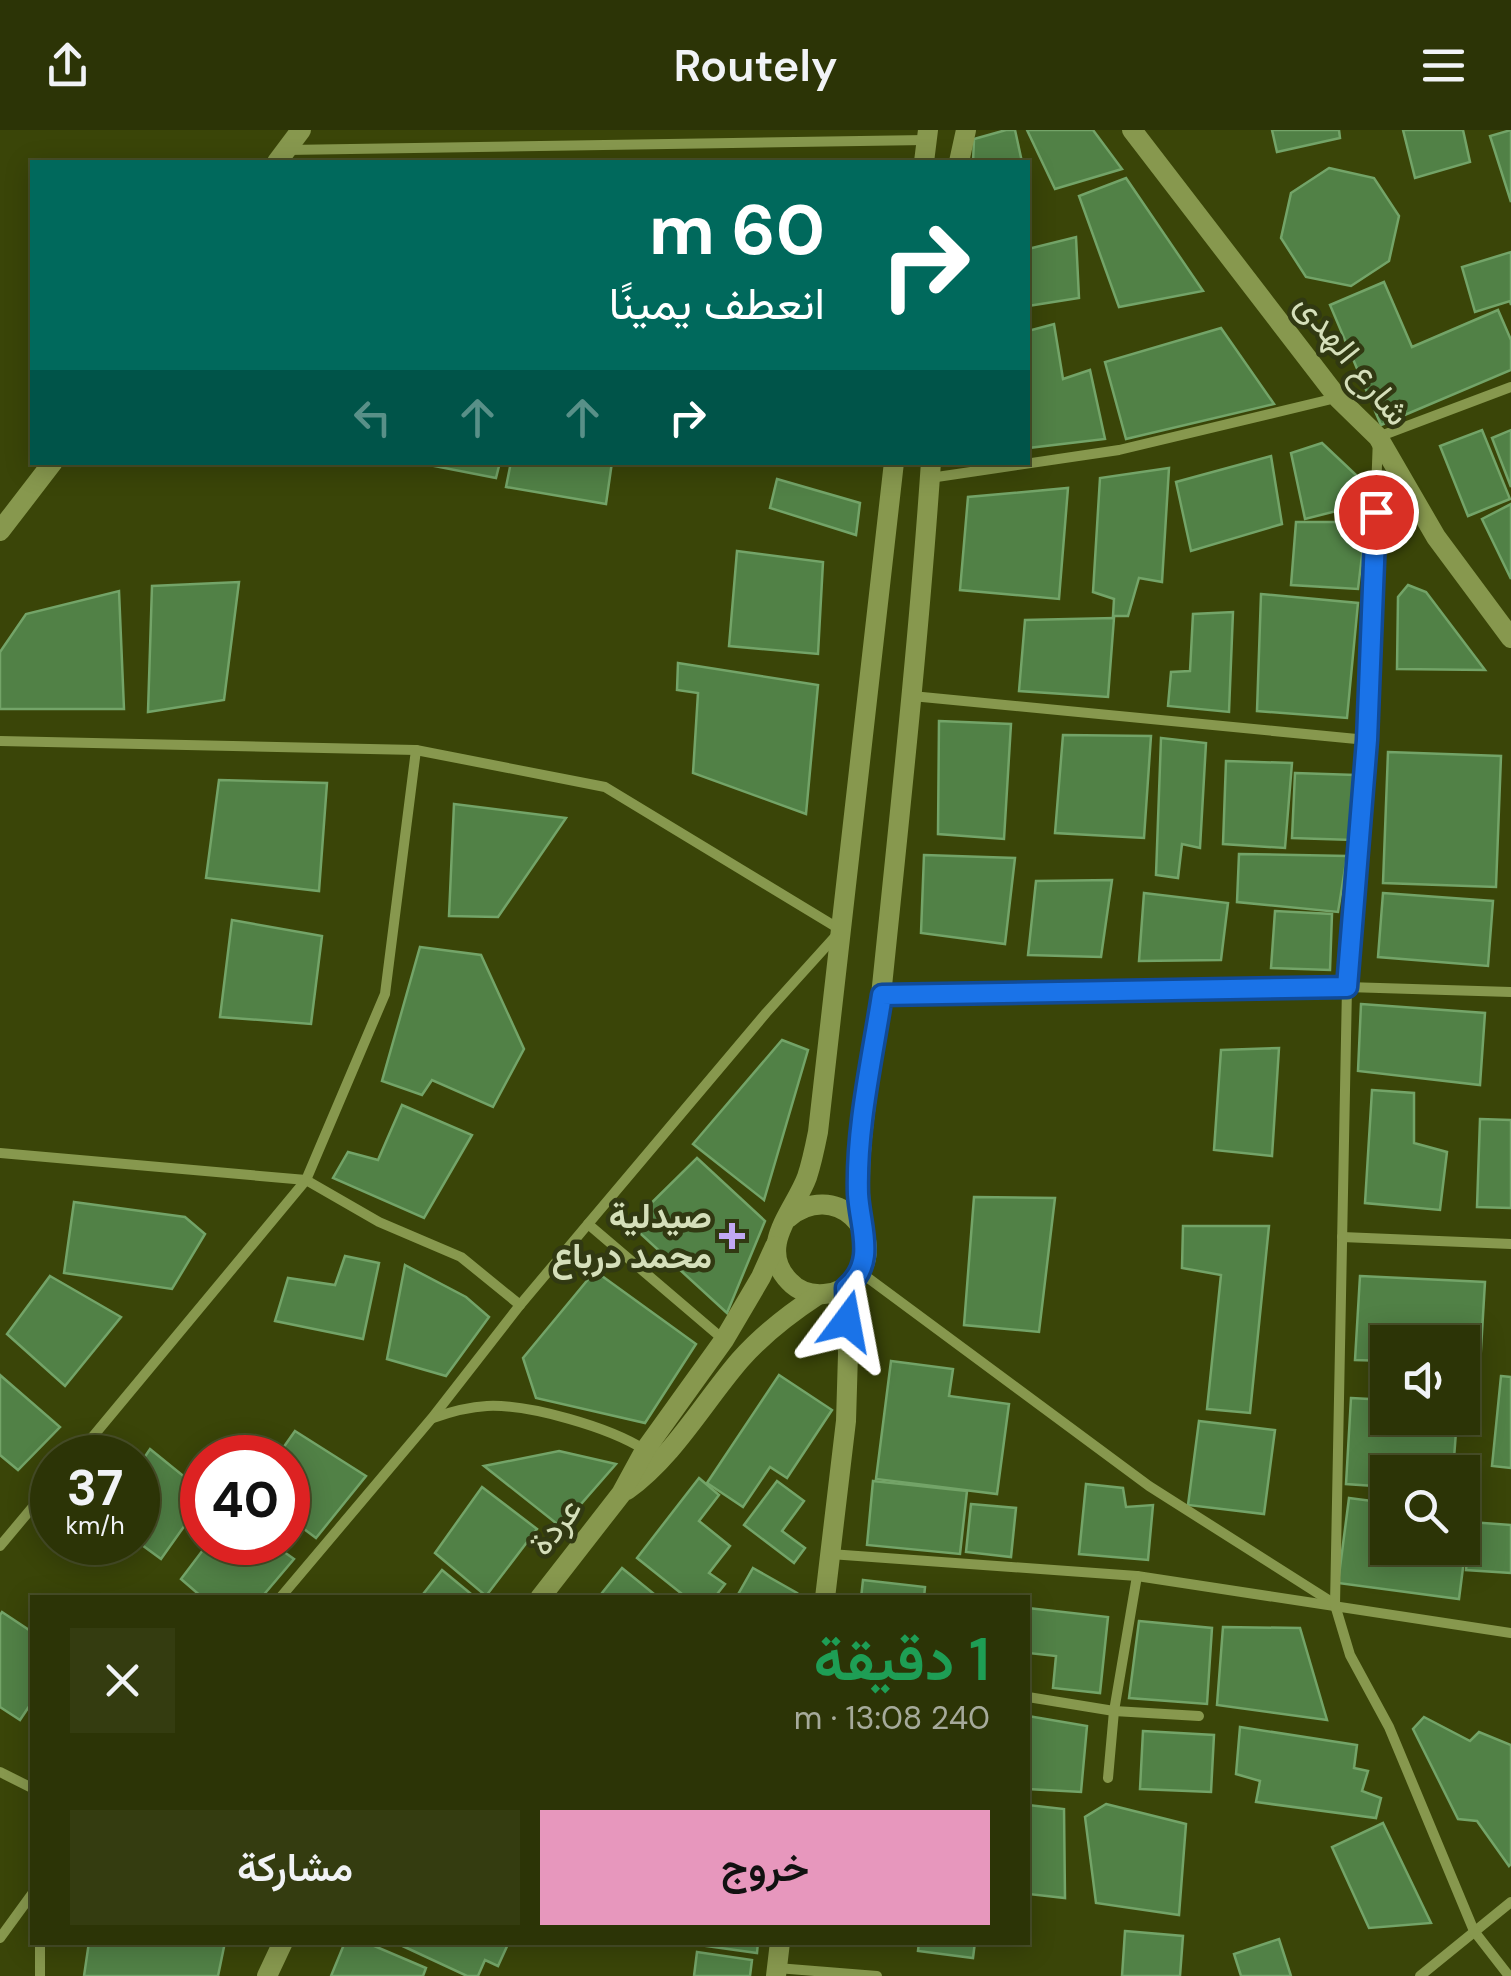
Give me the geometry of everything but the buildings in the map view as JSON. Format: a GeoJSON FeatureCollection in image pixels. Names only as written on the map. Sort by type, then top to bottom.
{"type":"FeatureCollection","features":[{"type":"Feature","properties":{"kind":"street"},"geometry":{"type":"LineString","coordinates":[[282,156],[301,130]]}},
{"type":"Feature","properties":{"kind":"street"},"geometry":{"type":"LineString","coordinates":[[959,160],[966,130]]}},
{"type":"Feature","properties":{"kind":"street","name":"شارع الهدى"},"geometry":{"type":"LineString","coordinates":[[1132,130],[1338,398],[1378,437],[1436,536],[1511,638]]}},
{"type":"Feature","properties":{"kind":"street"},"geometry":{"type":"LineString","coordinates":[[282,156],[927,135],[924,160]]}},
{"type":"Feature","properties":{"kind":"street"},"geometry":{"type":"LineString","coordinates":[[1509,1976],[1474,1931],[1390,1727],[1350,1655],[1335,1604],[1347,987],[1367,740],[1378,437],[1511,387]]}},
{"type":"Feature","properties":{"kind":"street"},"geometry":{"type":"LineString","coordinates":[[1030,459],[1119,450],[1338,398]]}},
{"type":"Feature","properties":{"kind":"street"},"geometry":{"type":"LineString","coordinates":[[0,532],[51,465]]}},
{"type":"Feature","properties":{"kind":"street"},"geometry":{"type":"LineString","coordinates":[[621,1494],[645,1450],[724,1340],[752,1293],[807,1176],[818,1132],[894,465]]}},
{"type":"Feature","properties":{"kind":"street"},"geometry":{"type":"LineString","coordinates":[[824,1595],[846,1420],[853,1280],[865,1258],[858,1181],[861,1133],[882,995],[931,470],[978,465]]}},
{"type":"Feature","properties":{"kind":"street"},"geometry":{"type":"LineString","coordinates":[[912,696],[1367,740]]}},
{"type":"Feature","properties":{"kind":"street"},"geometry":{"type":"LineString","coordinates":[[0,741],[416,750],[606,786],[841,930]]}},
{"type":"Feature","properties":{"kind":"street"},"geometry":{"type":"LineString","coordinates":[[94,1435],[306,1180],[385,994],[416,750]]}},
{"type":"Feature","properties":{"kind":"street"},"geometry":{"type":"LineString","coordinates":[[283,1595],[588,1224],[841,930]]}},
{"type":"Feature","properties":{"kind":"street"},"geometry":{"type":"LineString","coordinates":[[882,995],[1347,987],[1511,992]]}},
{"type":"Feature","properties":{"kind":"street"},"geometry":{"type":"LineString","coordinates":[[0,1152],[306,1180],[379,1222],[462,1257],[520,1305]]}},
{"type":"Feature","properties":{"kind":"street"},"geometry":{"type":"LineString","coordinates":[[788,1218],[809,1205],[834,1205],[855,1219],[862,1230]]}},
{"type":"Feature","properties":{"kind":"street"},"geometry":{"type":"LineString","coordinates":[[588,1224],[724,1340]]}},
{"type":"Feature","properties":{"kind":"street"},"geometry":{"type":"LineString","coordinates":[[1342,1237],[1511,1244]]}},
{"type":"Feature","properties":{"kind":"street"},"geometry":{"type":"LineString","coordinates":[[776,1244],[776,1256],[786,1278],[806,1292],[832,1293],[853,1280]]}},
{"type":"Feature","properties":{"kind":"street"},"geometry":{"type":"LineString","coordinates":[[853,1280],[1149,1486],[1335,1604]]}},
{"type":"Feature","properties":{"kind":"street"},"geometry":{"type":"LineString","coordinates":[[621,1494],[664,1456],[760,1340],[818,1295]]}},
{"type":"Feature","properties":{"kind":"street"},"geometry":{"type":"LineString","coordinates":[[432,1418],[485,1406],[520,1408],[604,1429],[645,1450]]}},
{"type":"Feature","properties":{"kind":"street","name":"عردة"},"geometry":{"type":"LineString","coordinates":[[542,1595],[621,1494]]}},
{"type":"Feature","properties":{"kind":"street"},"geometry":{"type":"LineString","coordinates":[[0,1546],[30,1510]]}},
{"type":"Feature","properties":{"kind":"street"},"geometry":{"type":"LineString","coordinates":[[830,1554],[1137,1576],[1511,1632]]}},
{"type":"Feature","properties":{"kind":"street"},"geometry":{"type":"LineString","coordinates":[[1108,1778],[1114,1711],[1137,1576]]}},
{"type":"Feature","properties":{"kind":"street"},"geometry":{"type":"LineString","coordinates":[[1030,1697],[1114,1711],[1199,1716]]}},
{"type":"Feature","properties":{"kind":"street"},"geometry":{"type":"LineString","coordinates":[[0,1772],[30,1787]]}},
{"type":"Feature","properties":{"kind":"street"},"geometry":{"type":"LineString","coordinates":[[0,1938],[30,1897]]}},
{"type":"Feature","properties":{"kind":"street"},"geometry":{"type":"LineString","coordinates":[[1420,1976],[1511,1902]]}},
{"type":"Feature","properties":{"kind":"street"},"geometry":{"type":"LineString","coordinates":[[40,1945],[40,1976]]}},
{"type":"Feature","properties":{"kind":"street"},"geometry":{"type":"LineString","coordinates":[[268,1976],[282,1945]]}},
{"type":"Feature","properties":{"kind":"street"},"geometry":{"type":"LineString","coordinates":[[780,1945],[777,1972],[877,1976]]}},
{"type":"Feature","properties":{"kind":"place","name":"صيدلية محمد درباع"},"geometry":{"type":"Point","coordinates":[732,1236]}},
{"type":"Feature","properties":{"kind":"route"},"geometry":{"type":"LineString","coordinates":[[847,1321],[846,1288],[860,1272],[865,1258],[858,1165],[882,995],[1347,987],[1367,740],[1376,512]]}}]}
